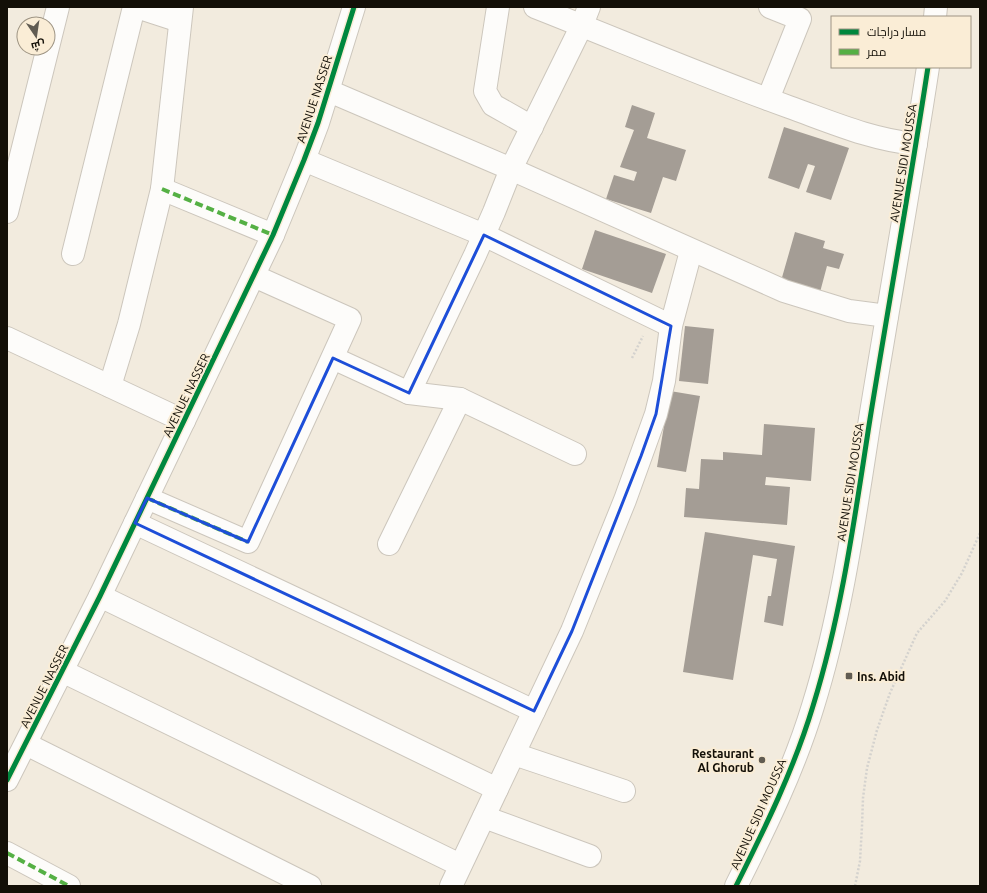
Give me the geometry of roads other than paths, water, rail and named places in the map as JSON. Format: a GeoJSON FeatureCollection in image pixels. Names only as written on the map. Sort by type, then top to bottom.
{"type":"FeatureCollection","features":[{"type":"Feature","properties":{"kind":"street"},"geometry":{"type":"LineString","coordinates":[[7,212],[58,7]]}},
{"type":"Feature","properties":{"kind":"street"},"geometry":{"type":"LineString","coordinates":[[73,254],[136,7],[181,14],[162,189],[129,324],[110,386]]}},
{"type":"Feature","properties":{"kind":"street","name":"AVENUE NASSER"},"geometry":{"type":"LineString","coordinates":[[7,780],[100,596],[273,235],[304,160],[329,91],[354,7]]}},
{"type":"Feature","properties":{"kind":"street"},"geometry":{"type":"LineString","coordinates":[[498,7],[485,91],[493,105],[532,128]]}},
{"type":"Feature","properties":{"kind":"street"},"geometry":{"type":"LineString","coordinates":[[535,7],[585,16],[768,99],[870,136],[896,142],[916,144]]}},
{"type":"Feature","properties":{"kind":"street"},"geometry":{"type":"LineString","coordinates":[[768,99],[800,19],[770,7]]}},
{"type":"Feature","properties":{"kind":"street"},"geometry":{"type":"LineString","coordinates":[[409,393],[484,235],[511,170],[585,16]]}},
{"type":"Feature","properties":{"kind":"street","name":"AVENUE SIDI MOUSSA"},"geometry":{"type":"LineString","coordinates":[[736,886],[778,800],[812,709],[826,663],[837,616],[850,542],[928,68]]}},
{"type":"Feature","properties":{"kind":"street"},"geometry":{"type":"LineString","coordinates":[[329,91],[784,291],[850,311],[887,316]]}},
{"type":"Feature","properties":{"kind":"street"},"geometry":{"type":"LineString","coordinates":[[304,160],[484,235],[671,326]]}},
{"type":"Feature","properties":{"kind":"street"},"geometry":{"type":"LineString","coordinates":[[162,189],[273,235]]}},
{"type":"Feature","properties":{"kind":"street"},"geometry":{"type":"LineString","coordinates":[[451,886],[572,631],[642,456],[656,414],[664,381],[671,326],[691,251]]}},
{"type":"Feature","properties":{"kind":"street"},"geometry":{"type":"LineString","coordinates":[[147,498],[248,542],[350,319],[254,276]]}},
{"type":"Feature","properties":{"kind":"street"},"geometry":{"type":"LineString","coordinates":[[7,338],[184,421]]}},
{"type":"Feature","properties":{"kind":"street"},"geometry":{"type":"LineString","coordinates":[[333,358],[409,393],[460,399],[575,454]]}},
{"type":"Feature","properties":{"kind":"street"},"geometry":{"type":"LineString","coordinates":[[389,544],[460,399]]}},
{"type":"Feature","properties":{"kind":"street"},"geometry":{"type":"LineString","coordinates":[[135,523],[534,711]]}},
{"type":"Feature","properties":{"kind":"street"},"geometry":{"type":"LineString","coordinates":[[100,596],[497,789]]}},
{"type":"Feature","properties":{"kind":"street"},"geometry":{"type":"LineString","coordinates":[[62,670],[460,865]]}},
{"type":"Feature","properties":{"kind":"street"},"geometry":{"type":"LineString","coordinates":[[26,744],[310,886]]}},
{"type":"Feature","properties":{"kind":"street"},"geometry":{"type":"LineString","coordinates":[[514,754],[624,791]]}},
{"type":"Feature","properties":{"kind":"street"},"geometry":{"type":"LineString","coordinates":[[484,817],[590,856]]}},
{"type":"Feature","properties":{"kind":"street"},"geometry":{"type":"LineString","coordinates":[[7,852],[69,886]]}},
{"type":"Feature","properties":{"kind":"place","name":"Ins. Abid"},"geometry":{"type":"Point","coordinates":[849,676]}},
{"type":"Feature","properties":{"kind":"place","name":"Restaurant Al Ghorub"},"geometry":{"type":"Point","coordinates":[762,760]}}]}
